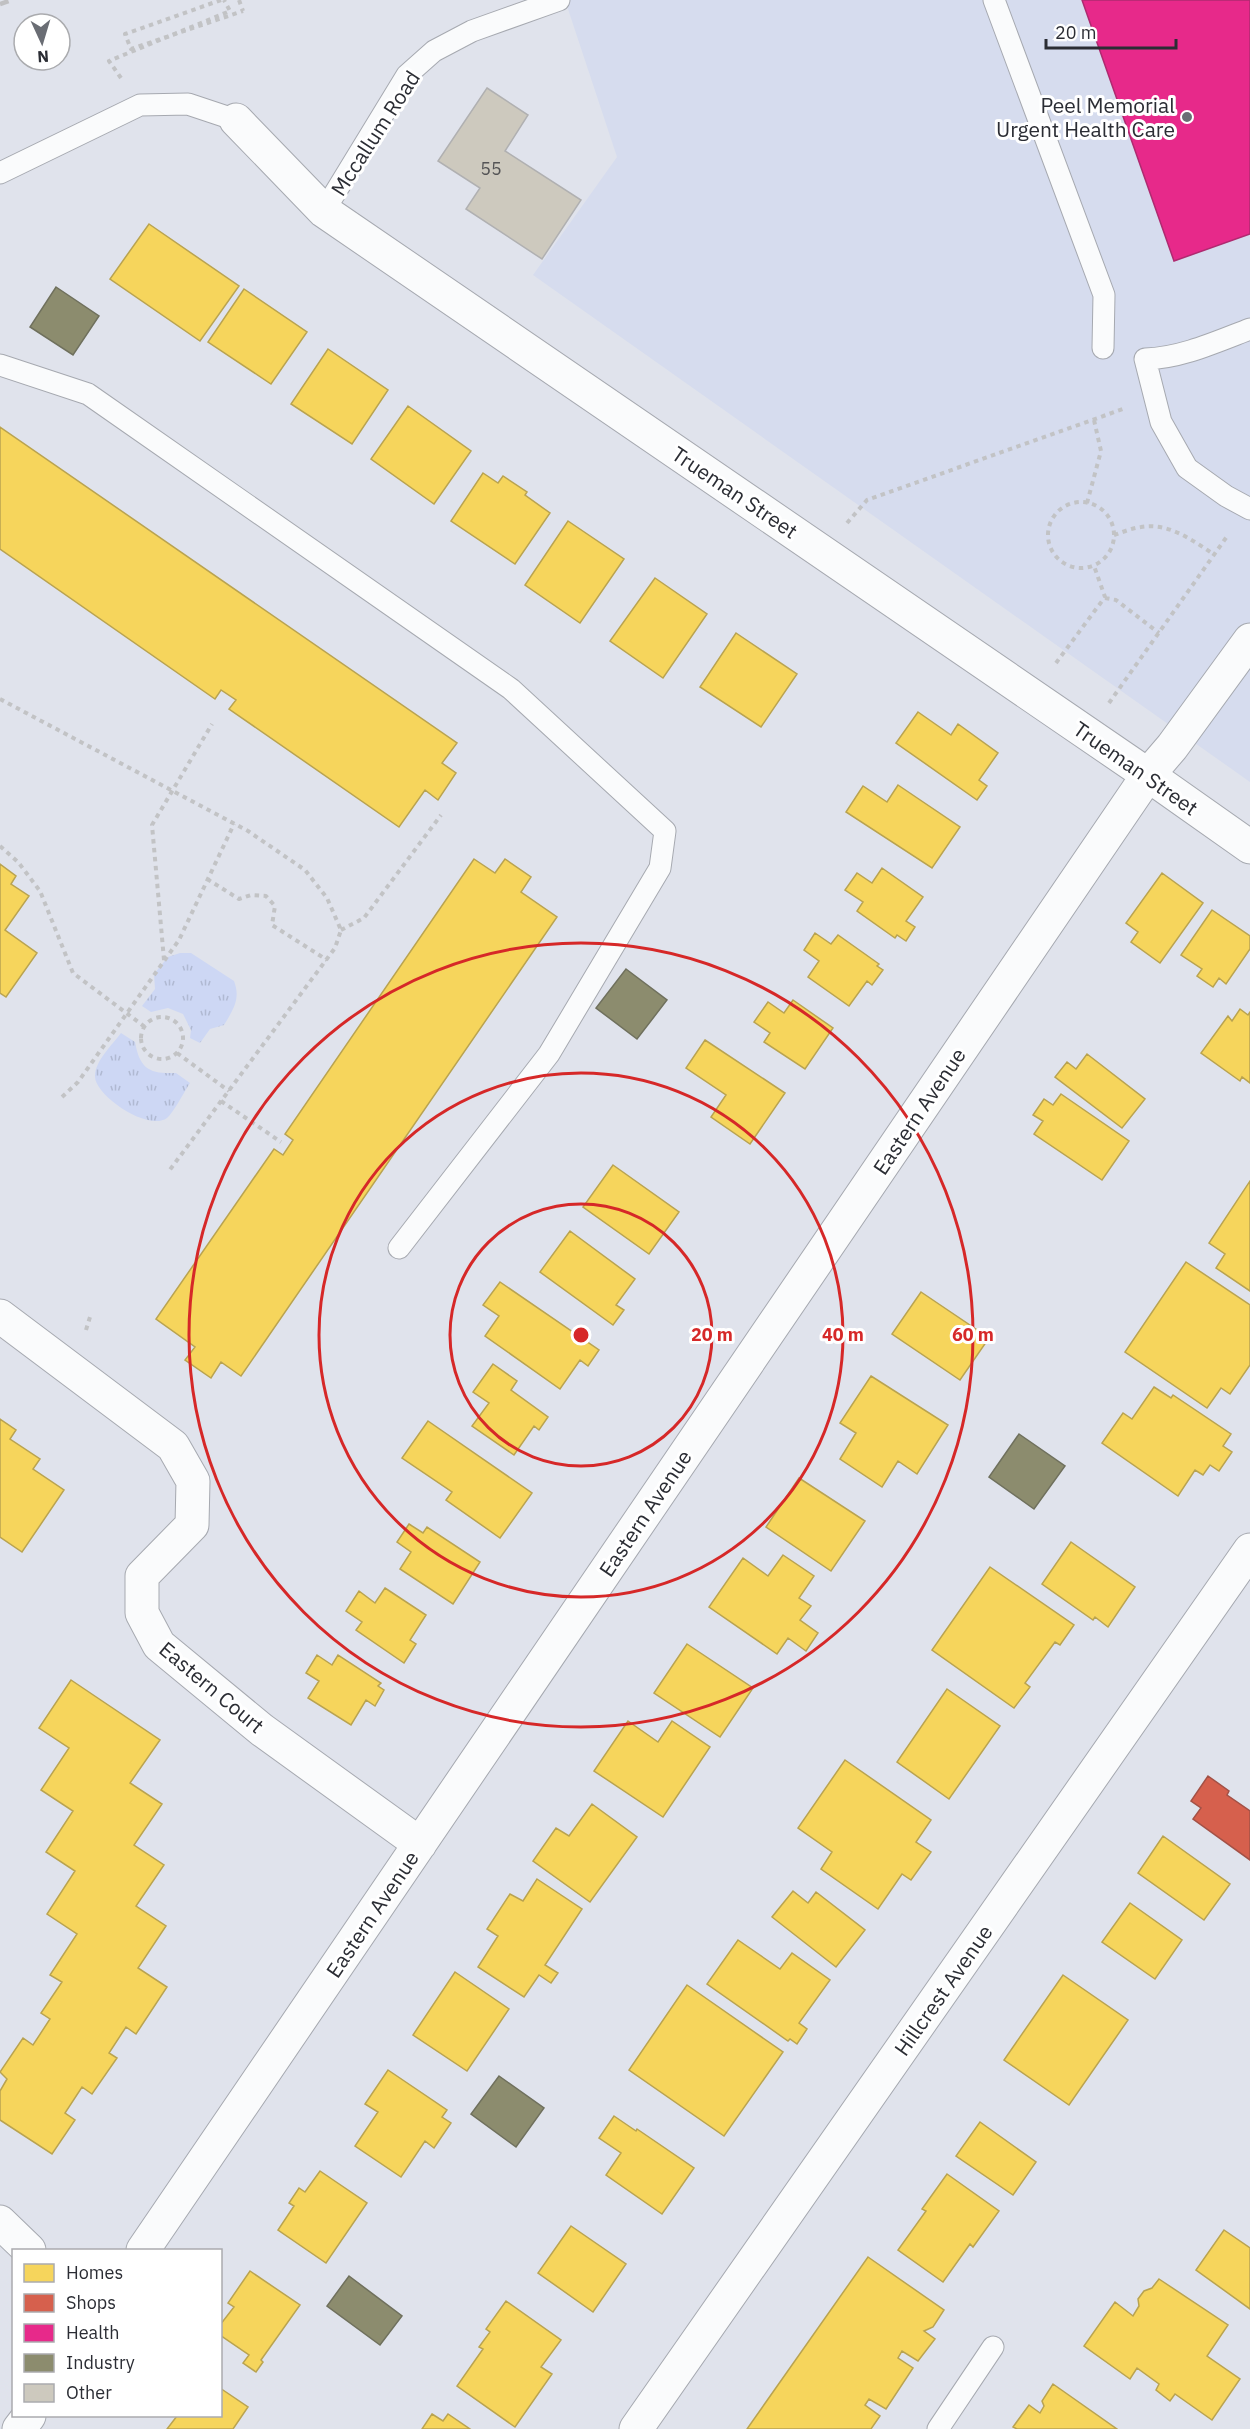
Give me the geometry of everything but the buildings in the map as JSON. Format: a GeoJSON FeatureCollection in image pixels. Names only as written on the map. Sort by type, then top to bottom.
{"type":"FeatureCollection","features":[{"type":"Feature","properties":{"kind":"street","name":"Trueman Street"},"geometry":{"type":"LineString","coordinates":[[236,120],[324,211],[1034,696],[1250,848]]}},
{"type":"Feature","properties":{"kind":"street","name":"Eastern Avenue"},"geometry":{"type":"LineString","coordinates":[[144,2249],[1148,775],[1172,747],[1250,640]]}},
{"type":"Feature","properties":{"kind":"street","name":"Eastern Court"},"geometry":{"type":"LineString","coordinates":[[0,1316],[173,1446],[193,1481],[192,1525],[142,1576],[142,1612],[159,1645],[261,1730],[420,1844]]}},
{"type":"Feature","properties":{"kind":"street","name":"Hillcrest Avenue"},"geometry":{"type":"LineString","coordinates":[[636,2429],[1250,1550]]}},
{"type":"Feature","properties":{"kind":"street"},"geometry":{"type":"LineString","coordinates":[[0,2222],[28,2249]]}},
{"type":"Feature","properties":{"kind":"lane","name":"Mccallum Road"},"geometry":{"type":"LineString","coordinates":[[324,211],[407,75],[427,57],[471,30],[559,0]]}},
{"type":"Feature","properties":{"kind":"lane"},"geometry":{"type":"LineString","coordinates":[[994,0],[1104,295],[1103,348]]}},
{"type":"Feature","properties":{"kind":"lane"},"geometry":{"type":"LineString","coordinates":[[0,173],[140,105],[188,104],[236,120]]}},
{"type":"Feature","properties":{"kind":"lane"},"geometry":{"type":"LineString","coordinates":[[1248,508],[1226,496],[1187,468],[1161,422],[1145,359],[1172,356],[1250,329]]}},
{"type":"Feature","properties":{"kind":"lane"},"geometry":{"type":"LineString","coordinates":[[0,365],[88,394],[511,689],[665,831],[660,868],[549,1054],[399,1248]]}},
{"type":"Feature","properties":{"kind":"lane"},"geometry":{"type":"LineString","coordinates":[[938,2429],[993,2347]]}},
{"type":"Feature","properties":{"kind":"path"},"geometry":{"type":"LineString","coordinates":[[140,105],[109,61],[230,11],[222,0],[125,34],[131,48],[243,11],[239,0]]}},
{"type":"Feature","properties":{"kind":"path"},"geometry":{"type":"LineString","coordinates":[[822,552],[867,500],[1154,398]]}},
{"type":"Feature","properties":{"kind":"path"},"geometry":{"type":"LineString","coordinates":[[1087,503],[1101,451],[1094,420]]}},
{"type":"Feature","properties":{"kind":"path"},"geometry":{"type":"LineString","coordinates":[[1080,502],[1104,511],[1112,522],[1114,535],[1112,547],[1105,559],[1094,566],[1081,568],[1068,567],[1053,554],[1047,535],[1049,523],[1057,512],[1068,505],[1080,502]]}},
{"type":"Feature","properties":{"kind":"path"},"geometry":{"type":"LineString","coordinates":[[1118,710],[1108,704],[1248,508]]}},
{"type":"Feature","properties":{"kind":"path"},"geometry":{"type":"LineString","coordinates":[[1114,535],[1142,526],[1166,528],[1185,536],[1215,555]]}},
{"type":"Feature","properties":{"kind":"path"},"geometry":{"type":"LineString","coordinates":[[1094,566],[1105,597]]}},
{"type":"Feature","properties":{"kind":"path"},"geometry":{"type":"LineString","coordinates":[[1034,696],[1070,641],[1105,597]]}},
{"type":"Feature","properties":{"kind":"path"},"geometry":{"type":"LineString","coordinates":[[1105,597],[1116,600],[1159,633]]}},
{"type":"Feature","properties":{"kind":"path"},"geometry":{"type":"LineString","coordinates":[[0,699],[234,824],[305,870],[327,898],[341,930],[335,948],[327,960],[169,1171]]}},
{"type":"Feature","properties":{"kind":"path"},"geometry":{"type":"LineString","coordinates":[[164,960],[152,825],[212,724]]}},
{"type":"Feature","properties":{"kind":"path"},"geometry":{"type":"LineString","coordinates":[[341,930],[364,918],[441,815]]}},
{"type":"Feature","properties":{"kind":"path"},"geometry":{"type":"LineString","coordinates":[[62,1097],[78,1082],[179,940],[234,824]]}},
{"type":"Feature","properties":{"kind":"path"},"geometry":{"type":"LineString","coordinates":[[0,846],[18,862],[40,891],[73,973],[145,1027]]}},
{"type":"Feature","properties":{"kind":"path"},"geometry":{"type":"LineString","coordinates":[[207,879],[239,899],[251,895],[266,896],[275,906],[272,925],[327,960]]}},
{"type":"Feature","properties":{"kind":"path"},"geometry":{"type":"LineString","coordinates":[[161,1017],[177,1023],[183,1038],[177,1053],[162,1060],[147,1053],[142,1047],[141,1039],[145,1027],[153,1019],[161,1017]]}},
{"type":"Feature","properties":{"kind":"path"},"geometry":{"type":"LineString","coordinates":[[177,1053],[229,1091]]}},
{"type":"Feature","properties":{"kind":"path"},"geometry":{"type":"LineString","coordinates":[[221,1101],[281,1142]]}},
{"type":"Feature","properties":{"kind":"shaded area"},"geometry":{"type":"Polygon","coordinates":[[[565,0],[1250,0],[1250,782],[533,275],[617,157],[565,0]]]}},
{"type":"Feature","properties":{"kind":"green space"},"geometry":{"type":"Polygon","coordinates":[[[180,953],[191,953],[234,981],[236,987],[235,1004],[224,1025],[210,1029],[200,1043],[190,1038],[191,1030],[183,1014],[168,1008],[151,1012],[142,1006],[155,989],[154,974],[168,957],[180,953]]]}},
{"type":"Feature","properties":{"kind":"green space"},"geometry":{"type":"Polygon","coordinates":[[[121,1033],[135,1042],[140,1058],[147,1068],[152,1071],[176,1073],[190,1083],[167,1118],[158,1121],[136,1116],[112,1101],[97,1084],[95,1076],[98,1065],[121,1033]]]}},
{"type":"Feature","properties":{"kind":"railway"},"geometry":{"type":"LineString","coordinates":[[0,4],[12,0]]}},
{"type":"Feature","properties":{"kind":"place","name":"Peel Memorial Urgent Health Care"},"geometry":{"type":"Point","coordinates":[1187,117]}}]}
